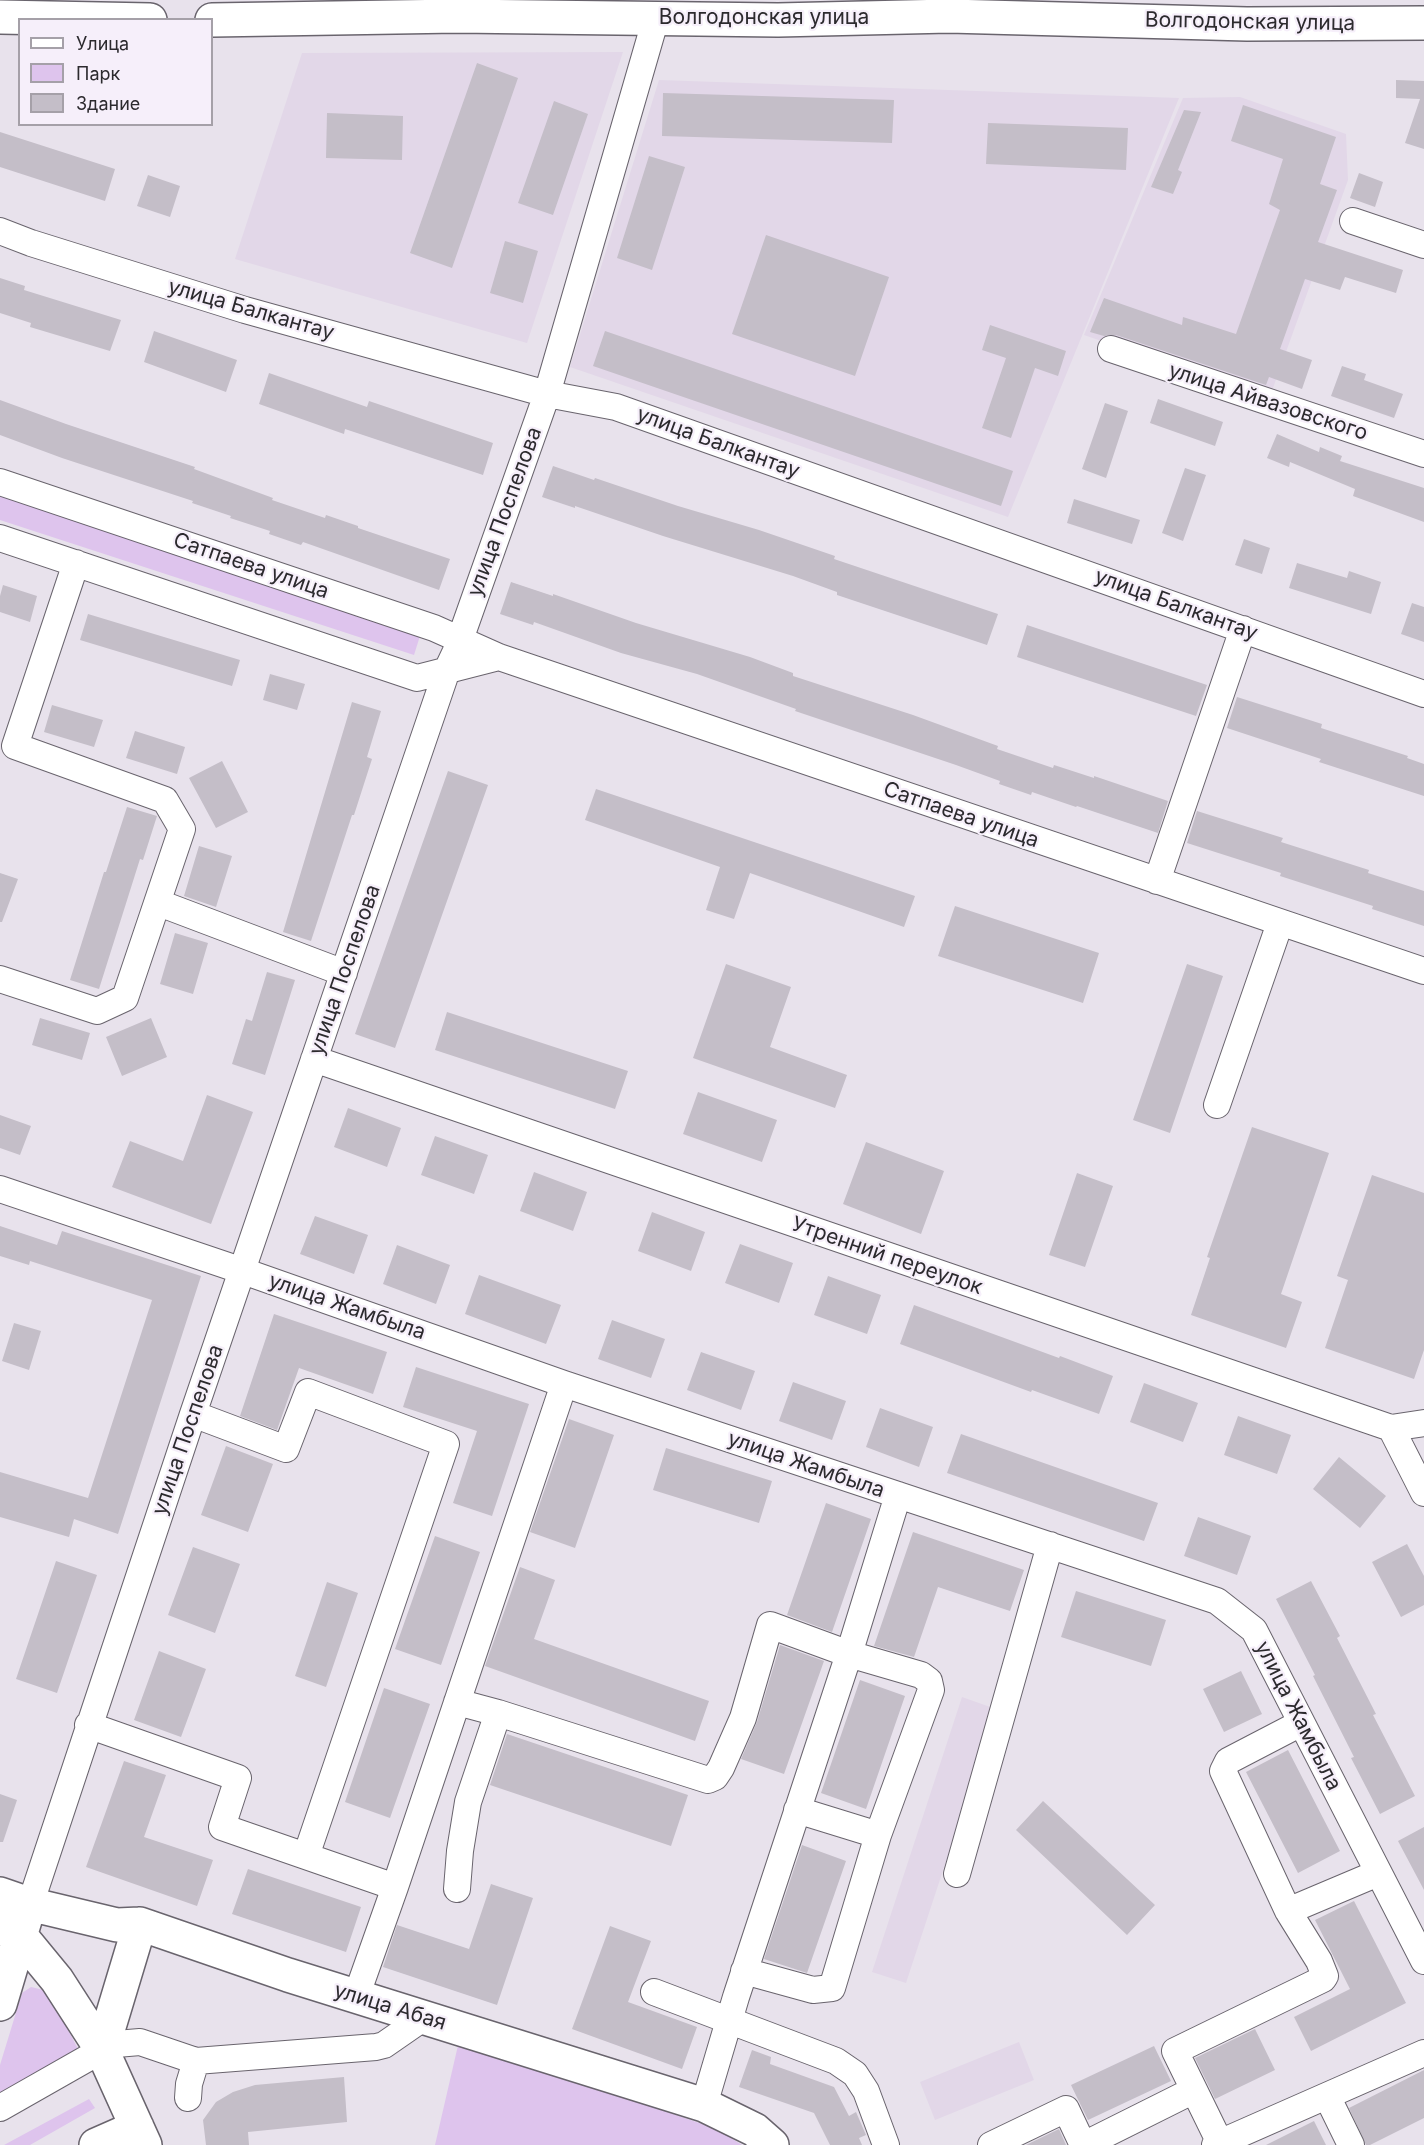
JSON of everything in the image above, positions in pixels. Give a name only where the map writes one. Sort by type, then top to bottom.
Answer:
[{"type":"main road","name":"Волгодонская улица","points":[[213,20],[457,8],[609,9],[656,18],[778,10],[949,8],[1247,24],[1424,23]]},
{"type":"main road","points":[[0,17],[50,18]]},
{"type":"main road","points":[[0,2004],[15,1916]]},
{"type":"main road","points":[[15,1916],[102,2050],[141,2136],[96,2145]]},
{"type":"main road","name":"улица Абая","points":[[15,1916],[117,1925],[140,1924],[356,1997],[704,2105],[755,2130],[772,2145]]},
{"type":"main road","points":[[102,2050],[140,1924]]},
{"type":"street","name":"улица Поспелова","points":[[15,1916],[88,1725],[447,670],[547,394],[656,18]]},
{"type":"street","points":[[1353,221],[1424,245]]},
{"type":"street","name":"улица Балкантау","points":[[0,231],[31,243],[245,310],[547,394],[616,407],[1424,694]]},
{"type":"street","name":"улица Айвазовского","points":[[1111,350],[1424,454]]},
{"type":"street","name":"Сатпаева улица","points":[[0,482],[434,628],[499,657],[1424,971]]},
{"type":"street","points":[[0,538],[417,678],[499,657]]},
{"type":"street","points":[[0,979],[97,1011],[125,998],[159,903],[182,829],[165,800],[8,743],[76,563]]},
{"type":"street","points":[[1157,881],[1244,629]]},
{"type":"street","points":[[159,903],[344,973]]},
{"type":"street","points":[[1218,1105],[1280,922]]},
{"type":"street","name":"Утренний переулок","points":[[314,1059],[1391,1428]]},
{"type":"street","name":"улица Жамбыла","points":[[0,1189],[243,1271],[564,1384],[1217,1600],[1254,1630],[1424,1961]]},
{"type":"street","points":[[356,1997],[564,1384]]},
{"type":"street","points":[[194,1414],[286,1449],[308,1392],[446,1444],[306,1856]]},
{"type":"street","points":[[1424,1423],[1391,1428],[1424,1493]]},
{"type":"street","points":[[704,2105],[744,1971],[849,1654],[898,1496]]},
{"type":"street","points":[[957,1874],[1050,1545]]},
{"type":"street","points":[[457,1702],[708,1780],[715,1777],[721,1768],[743,1718],[770,1625],[849,1654],[921,1675],[929,1681],[931,1690],[878,1836],[832,1988],[813,1990],[744,1971]]},
{"type":"street","points":[[458,1889],[460,1851],[468,1802],[498,1713]]},
{"type":"street","points":[[1301,1723],[1228,1761],[1223,1770],[1288,1911],[1325,1971],[1323,1979],[1175,2051],[1217,2144],[1424,2053]]},
{"type":"street","points":[[88,1725],[238,1778],[222,1827],[395,1887]]},
{"type":"street","points":[[797,1810],[878,1836]]},
{"type":"street","points":[[1288,1911],[1378,1873]]},
{"type":"street","points":[[654,1992],[836,2061],[855,2074],[866,2091],[886,2145]]},
{"type":"street","points":[[0,2109],[102,2050],[117,2044],[140,2042],[196,2061],[376,2047],[384,2045],[423,2018]]},
{"type":"street","points":[[188,2098],[189,2084],[196,2061]]},
{"type":"street","points":[[991,2145],[1066,2109],[1084,2145],[1194,2090]]},
{"type":"street","points":[[1328,2096],[1351,2145]]},
{"type":"shaded area","points":[[623,52],[527,343],[235,259],[302,53]]},
{"type":"shaded area","points":[[659,80],[1179,98],[1008,517],[570,367]]},
{"type":"shaded area","points":[[1240,97],[1346,134],[1348,180],[1269,399],[1084,335],[1183,98]]},
{"type":"shaded area","points":[[962,1697],[996,1709],[906,1983],[872,1972]]},
{"type":"shaded area","points":[[1019,2042],[1034,2080],[935,2120],[920,2082]]},
{"type":"green space","points":[[0,481],[425,620],[414,655],[0,520]]},
{"type":"green space","points":[[31,1987],[48,1991],[78,2049],[0,2095],[0,2065],[22,1993]]},
{"type":"green space","points":[[459,2041],[717,2129],[742,2145],[435,2145]]},
{"type":"green space","points":[[89,2099],[95,2108],[30,2145],[4,2145]]},
{"type":"building","points":[[477,63],[518,78],[452,268],[410,253]]},
{"type":"building","points":[[1396,80],[1424,81],[1424,149],[1405,143],[1420,99],[1396,98]]},
{"type":"building","points":[[663,93],[894,100],[892,143],[662,136]]},
{"type":"building","points":[[554,101],[588,114],[553,215],[518,203]]},
{"type":"building","points":[[1243,105],[1336,137],[1320,184],[1337,190],[1318,242],[1403,270],[1396,293],[1345,277],[1340,290],[1305,279],[1280,349],[1312,360],[1302,389],[1269,377],[1266,385],[1116,335],[1104,336],[1090,332],[1104,298],[1182,325],[1183,317],[1236,334],[1280,210],[1269,204],[1283,159],[1231,141]]},
{"type":"building","points":[[1184,110],[1201,112],[1178,170],[1182,172],[1173,194],[1151,187]]},
{"type":"building","points":[[327,113],[403,116],[402,160],[326,158]]},
{"type":"building","points":[[988,123],[1128,128],[1126,170],[986,164]]},
{"type":"building","points":[[0,132],[115,169],[105,201],[0,167]]},
{"type":"building","points":[[649,156],[685,167],[652,270],[617,258]]},
{"type":"building","points":[[1359,173],[1383,182],[1375,207],[1350,198]]},
{"type":"building","points":[[148,175],[180,186],[170,217],[137,206]]},
{"type":"building","points":[[766,235],[889,277],[855,376],[732,334]]},
{"type":"building","points":[[505,241],[538,251],[523,303],[490,293]]},
{"type":"building","points":[[0,278],[25,286],[24,290],[121,320],[110,351],[30,327],[31,323],[0,313]]},
{"type":"building","points":[[990,325],[1066,351],[1058,376],[1035,368],[1011,438],[982,428],[1006,358],[982,350]]},
{"type":"building","points":[[154,331],[237,360],[226,392],[144,362]]},
{"type":"building","points":[[605,331],[1013,471],[1001,506],[593,366]]},
{"type":"building","points":[[1342,366],[1366,374],[1364,380],[1403,394],[1394,418],[1331,396]]},
{"type":"building","points":[[269,373],[367,407],[369,401],[493,443],[483,475],[345,429],[344,434],[259,404]]},
{"type":"building","points":[[1158,399],[1223,422],[1215,446],[1150,423]]},
{"type":"building","points":[[0,400],[195,467],[194,469],[273,498],[272,500],[325,518],[326,515],[450,559],[439,590],[303,542],[301,545],[269,534],[270,531],[230,518],[231,516],[192,503],[193,501],[0,435]]},
{"type":"building","points":[[1105,403],[1128,411],[1106,478],[1082,469]]},
{"type":"building","points":[[1277,434],[1319,452],[1320,447],[1342,456],[1340,461],[1424,488],[1424,522],[1353,496],[1355,489],[1290,462],[1289,467],[1267,458]]},
{"type":"building","points":[[553,466],[759,530],[835,556],[834,559],[998,614],[987,645],[837,595],[837,592],[793,576],[542,497]]},
{"type":"building","points":[[1185,468],[1206,475],[1183,541],[1162,533]]},
{"type":"building","points":[[1074,499],[1140,520],[1132,544],[1067,523]]},
{"type":"building","points":[[1244,539],[1270,548],[1262,574],[1235,565]]},
{"type":"building","points":[[1297,563],[1347,578],[1349,571],[1381,582],[1371,614],[1289,588]]},
{"type":"building","points":[[511,582],[750,657],[793,673],[793,676],[913,715],[998,746],[997,749],[1053,768],[1054,765],[1094,778],[1094,776],[1168,801],[1158,833],[1032,792],[1031,795],[999,784],[1000,781],[795,711],[796,709],[697,674],[621,653],[534,622],[533,625],[500,614]]},
{"type":"building","points":[[3,585],[37,596],[30,622],[0,612]]},
{"type":"building","points":[[1412,603],[1424,607],[1424,642],[1401,634]]},
{"type":"building","points":[[88,614],[240,660],[232,686],[80,640]]},
{"type":"building","points":[[1027,625],[1207,685],[1196,716],[1017,657]]},
{"type":"building","points":[[270,674],[305,684],[297,710],[263,700]]},
{"type":"building","points":[[1237,697],[1322,724],[1321,728],[1408,756],[1407,758],[1424,764],[1424,796],[1319,762],[1321,759],[1227,728]]},
{"type":"building","points":[[352,702],[381,711],[367,757],[372,759],[311,941],[283,932]]},
{"type":"building","points":[[52,705],[103,720],[94,747],[44,732]]},
{"type":"building","points":[[135,731],[185,747],[177,774],[126,758]]},
{"type":"building","points":[[222,761],[248,812],[216,828],[189,778]]},
{"type":"building","points":[[448,771],[488,785],[395,1048],[355,1034]]},
{"type":"building","points":[[596,789],[915,896],[904,927],[750,873],[734,919],[706,910],[720,867],[585,820]]},
{"type":"building","points":[[127,807],[157,816],[143,860],[140,859],[99,989],[70,980]]},
{"type":"building","points":[[1197,811],[1283,838],[1281,842],[1369,870],[1368,873],[1424,891],[1424,926],[1372,909],[1373,906],[1280,876],[1281,873],[1187,843]]},
{"type":"building","points":[[199,846],[232,856],[216,907],[184,896]]},
{"type":"building","points":[[0,873],[18,879],[2,922],[0,922]]},
{"type":"building","points":[[955,906],[1099,953],[1083,1003],[938,956]]},
{"type":"building","points":[[175,933],[208,943],[193,994],[160,984]]},
{"type":"building","points":[[726,964],[791,987],[770,1047],[847,1075],[835,1108],[693,1058]]},
{"type":"building","points":[[1187,964],[1223,976],[1170,1133],[1133,1120]]},
{"type":"building","points":[[267,972],[295,980],[265,1075],[232,1064],[246,1019],[252,1021]]},
{"type":"building","points":[[447,1012],[628,1071],[615,1109],[435,1050]]},
{"type":"building","points":[[40,1018],[90,1033],[82,1060],[32,1045]]},
{"type":"building","points":[[151,1018],[167,1057],[122,1076],[106,1037]]},
{"type":"building","points":[[698,1092],[777,1120],[762,1162],[683,1134]]},
{"type":"building","points":[[207,1095],[253,1112],[211,1224],[112,1187],[130,1141],[183,1161]]},
{"type":"building","points":[[348,1108],[401,1128],[387,1167],[334,1147]]},
{"type":"building","points":[[0,1115],[31,1126],[20,1155],[0,1148]]},
{"type":"building","points":[[1252,1127],[1329,1153],[1281,1294],[1302,1302],[1286,1348],[1191,1315],[1210,1258],[1207,1257]]},
{"type":"building","points":[[435,1136],[488,1155],[474,1194],[421,1175]]},
{"type":"building","points":[[866,1142],[944,1171],[921,1234],[843,1204]]},
{"type":"building","points":[[534,1172],[587,1192],[573,1231],[520,1211]]},
{"type":"building","points":[[1077,1173],[1113,1186],[1085,1267],[1049,1255]]},
{"type":"building","points":[[1372,1175],[1424,1193],[1424,1350],[1414,1379],[1325,1348],[1348,1280],[1337,1276]]},
{"type":"building","points":[[652,1212],[705,1232],[691,1271],[638,1251]]},
{"type":"building","points":[[315,1216],[368,1235],[354,1274],[300,1254]]},
{"type":"building","points":[[0,1226],[57,1245],[62,1231],[201,1276],[118,1534],[74,1519],[69,1537],[0,1517],[0,1472],[88,1498],[152,1300],[30,1261],[29,1265],[0,1256]]},
{"type":"building","points":[[740,1244],[793,1263],[779,1303],[725,1283]]},
{"type":"building","points":[[397,1245],[450,1265],[436,1304],[383,1284]]},
{"type":"building","points":[[479,1275],[561,1305],[546,1344],[465,1314]]},
{"type":"building","points":[[828,1276],[881,1295],[867,1334],[814,1315]]},
{"type":"building","points":[[914,1305],[1113,1376],[1099,1414],[1032,1390],[1031,1392],[900,1344]]},
{"type":"building","points":[[274,1314],[387,1352],[373,1394],[299,1368],[277,1430],[240,1416]]},
{"type":"building","points":[[612,1320],[665,1339],[651,1378],[598,1359]]},
{"type":"building","points":[[14,1323],[41,1331],[29,1370],[2,1361]]},
{"type":"building","points":[[701,1352],[755,1371],[741,1410],[687,1390]]},
{"type":"building","points":[[416,1367],[529,1404],[492,1516],[453,1503],[477,1431],[403,1407]]},
{"type":"building","points":[[793,1382],[846,1401],[832,1440],[779,1421]]},
{"type":"building","points":[[1144,1383],[1198,1403],[1183,1442],[1130,1422]]},
{"type":"building","points":[[880,1408],[933,1427],[919,1467],[866,1447]]},
{"type":"building","points":[[1238,1416],[1291,1435],[1277,1474],[1224,1455]]},
{"type":"building","points":[[569,1419],[614,1435],[575,1548],[530,1532]]},
{"type":"building","points":[[961,1434],[1158,1503],[1144,1541],[947,1473]]},
{"type":"building","points":[[226,1446],[273,1464],[248,1532],[201,1515]]},
{"type":"building","points":[[666,1448],[772,1481],[759,1523],[653,1490]]},
{"type":"building","points":[[1339,1457],[1386,1496],[1360,1528],[1313,1489]]},
{"type":"building","points":[[826,1503],[871,1519],[832,1632],[787,1615]]},
{"type":"building","points":[[1198,1517],[1251,1536],[1237,1575],[1184,1556]]},
{"type":"building","points":[[913,1532],[1024,1570],[1010,1611],[938,1587],[914,1657],[874,1646]]},
{"type":"building","points":[[435,1536],[480,1552],[441,1665],[395,1649]]},
{"type":"building","points":[[1407,1544],[1424,1576],[1424,1605],[1401,1617],[1372,1562]]},
{"type":"building","points":[[193,1547],[240,1564],[215,1633],[168,1615]]},
{"type":"building","points":[[56,1561],[97,1575],[57,1693],[16,1679]]},
{"type":"building","points":[[520,1567],[555,1580],[534,1639],[709,1701],[695,1741],[485,1666]]},
{"type":"building","points":[[1311,1581],[1340,1636],[1337,1638],[1376,1714],[1373,1715],[1415,1796],[1380,1814],[1351,1758],[1354,1757],[1313,1676],[1315,1675],[1276,1599]]},
{"type":"building","points":[[327,1582],[358,1593],[326,1687],[295,1676]]},
{"type":"building","points":[[1076,1591],[1166,1620],[1151,1666],[1061,1637]]},
{"type":"building","points":[[780,1645],[824,1661],[784,1774],[741,1759],[757,1722]]},
{"type":"building","points":[[159,1651],[206,1669],[181,1737],[134,1720]]},
{"type":"building","points":[[1241,1671],[1262,1714],[1224,1732],[1203,1689]]},
{"type":"building","points":[[860,1680],[905,1696],[866,1809],[821,1793]]},
{"type":"building","points":[[384,1688],[430,1704],[390,1818],[345,1802]]},
{"type":"building","points":[[507,1734],[688,1795],[671,1846],[490,1785]]},
{"type":"building","points":[[1288,1750],[1340,1851],[1298,1873],[1246,1772]]},
{"type":"building","points":[[124,1761],[166,1775],[144,1837],[213,1860],[197,1906],[86,1867]]},
{"type":"building","points":[[0,1794],[17,1800],[3,1842],[0,1842]]},
{"type":"building","points":[[1043,1801],[1155,1905],[1127,1935],[1016,1830]]},
{"type":"building","points":[[1424,1827],[1424,1890],[1398,1841]]},
{"type":"building","points":[[802,1845],[846,1861],[807,1973],[764,1959]]},
{"type":"building","points":[[248,1869],[361,1907],[346,1952],[232,1914]]},
{"type":"building","points":[[491,1884],[533,1898],[497,2005],[383,1967],[397,1925],[469,1949]]},
{"type":"building","points":[[1354,1901],[1406,2003],[1311,2051],[1294,2017],[1350,1989],[1315,1920]]},
{"type":"building","points":[[610,1926],[651,1941],[628,2002],[697,2027],[682,2069],[572,2029]]},
{"type":"building","points":[[1255,2029],[1275,2070],[1215,2099],[1195,2058]]},
{"type":"building","points":[[1154,2046],[1171,2081],[1088,2120],[1071,2085]]},
{"type":"building","points":[[752,2050],[771,2057],[770,2064],[834,2087],[849,2116],[856,2112],[866,2135],[859,2138],[862,2145],[830,2145],[814,2113],[739,2087]]},
{"type":"building","points":[[1424,2070],[1424,2118],[1366,2145],[1349,2108]]},
{"type":"building","points":[[344,2077],[347,2122],[248,2132],[249,2145],[206,2145],[203,2120],[216,2102],[233,2092],[255,2085]]},
{"type":"building","points":[[1314,2121],[1326,2145],[1266,2145]]},
{"type":"building","points":[[1059,2129],[1066,2145],[1026,2145]]}]
